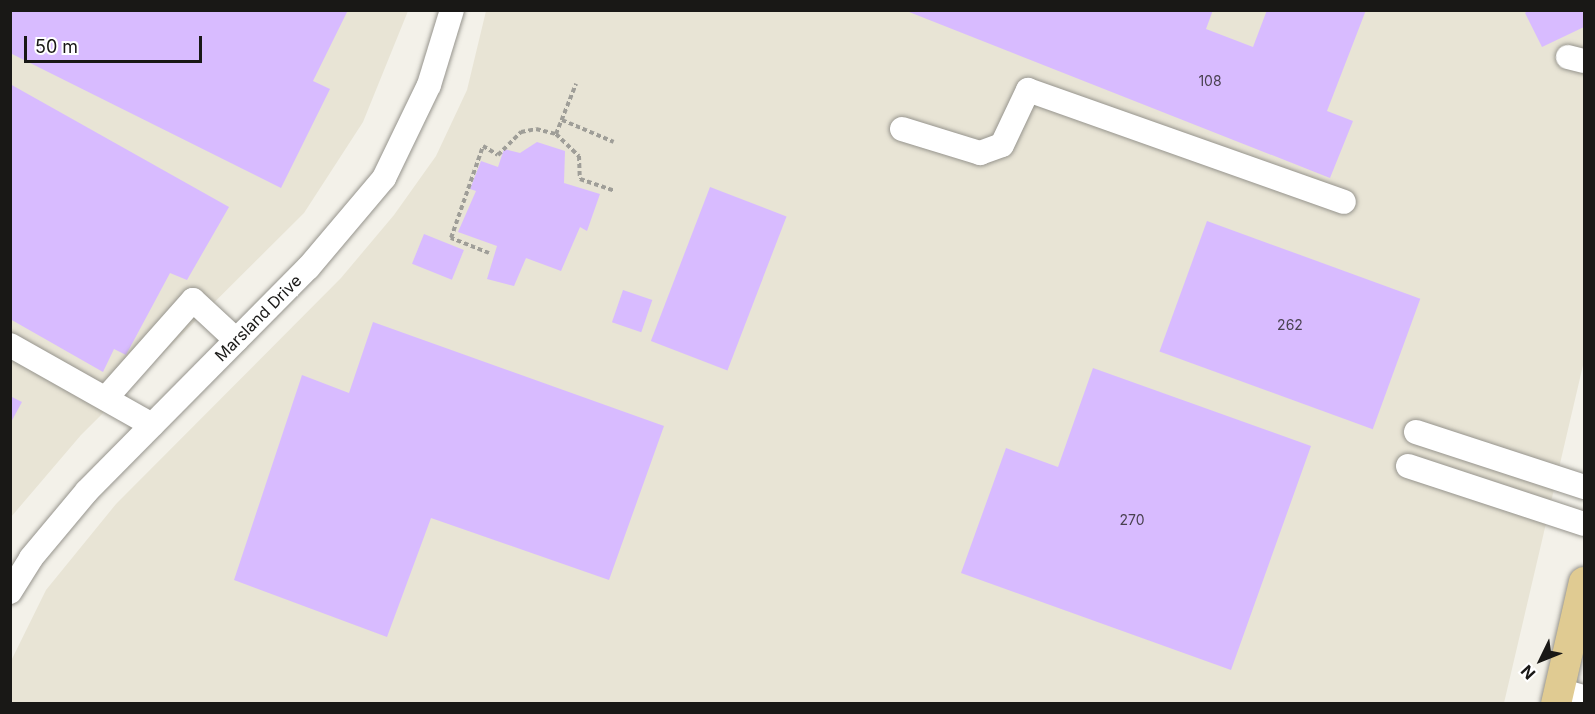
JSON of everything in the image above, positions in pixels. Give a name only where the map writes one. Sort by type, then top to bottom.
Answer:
[{"type":"main road","points":[[1566,697],[1584,582]]},
{"type":"street","name":"Marsland Drive","points":[[10,592],[31,558],[87,491],[334,240],[384,178],[429,85],[452,10]]},
{"type":"street","points":[[902,129],[980,153],[1002,145],[1028,90],[1344,202]]},
{"type":"street","points":[[106,398],[193,300],[236,340]]},
{"type":"street","points":[[10,345],[152,425]]},
{"type":"street","points":[[1416,432],[1584,486]]},
{"type":"street","points":[[1408,466],[1584,524]]},
{"type":"path","points":[[556,134],[576,84]]},
{"type":"path","points":[[562,120],[614,142]]},
{"type":"path","points":[[489,253],[452,238],[483,146],[498,155],[520,132],[536,129],[556,134],[579,156],[580,179],[614,191]]},
{"type":"shaded area","points":[[11,11],[408,11],[363,122],[304,213],[81,435],[11,517]]},
{"type":"shaded area","points":[[486,11],[1584,11],[1584,361],[1504,703],[11,704],[10,663],[46,590],[116,504],[341,278],[394,215],[436,156],[467,90]]},
{"type":"building","points":[[10,10],[348,10],[313,81],[330,89],[281,188],[10,53]]},
{"type":"building","points":[[904,10],[1213,10],[1206,29],[1253,47],[1267,10],[1366,10],[1327,111],[1353,121],[1330,178]]},
{"type":"building","points":[[1529,10],[1584,10],[1584,27],[1542,47],[1525,13]]},
{"type":"building","points":[[10,84],[229,207],[187,280],[170,273],[126,355],[114,349],[103,372],[10,319]]},
{"type":"building","points":[[537,142],[565,151],[564,183],[600,194],[587,231],[580,227],[561,271],[526,258],[514,286],[487,279],[497,246],[458,232],[476,191],[470,189],[481,161],[498,167],[504,149],[520,153]]},
{"type":"building","points":[[710,187],[787,216],[727,370],[651,341]]},
{"type":"building","points":[[1207,221],[1420,299],[1373,429],[1159,352]]},
{"type":"building","points":[[424,234],[464,250],[452,280],[412,264]]},
{"type":"building","points":[[623,290],[652,300],[641,332],[612,322]]},
{"type":"building","points":[[373,322],[664,426],[609,580],[431,518],[387,637],[234,580],[302,375],[349,393]]},
{"type":"building","points":[[1093,368],[1311,446],[1231,670],[961,573],[1006,448],[1058,467]]},
{"type":"building","points":[[10,396],[22,402],[10,424]]}]
